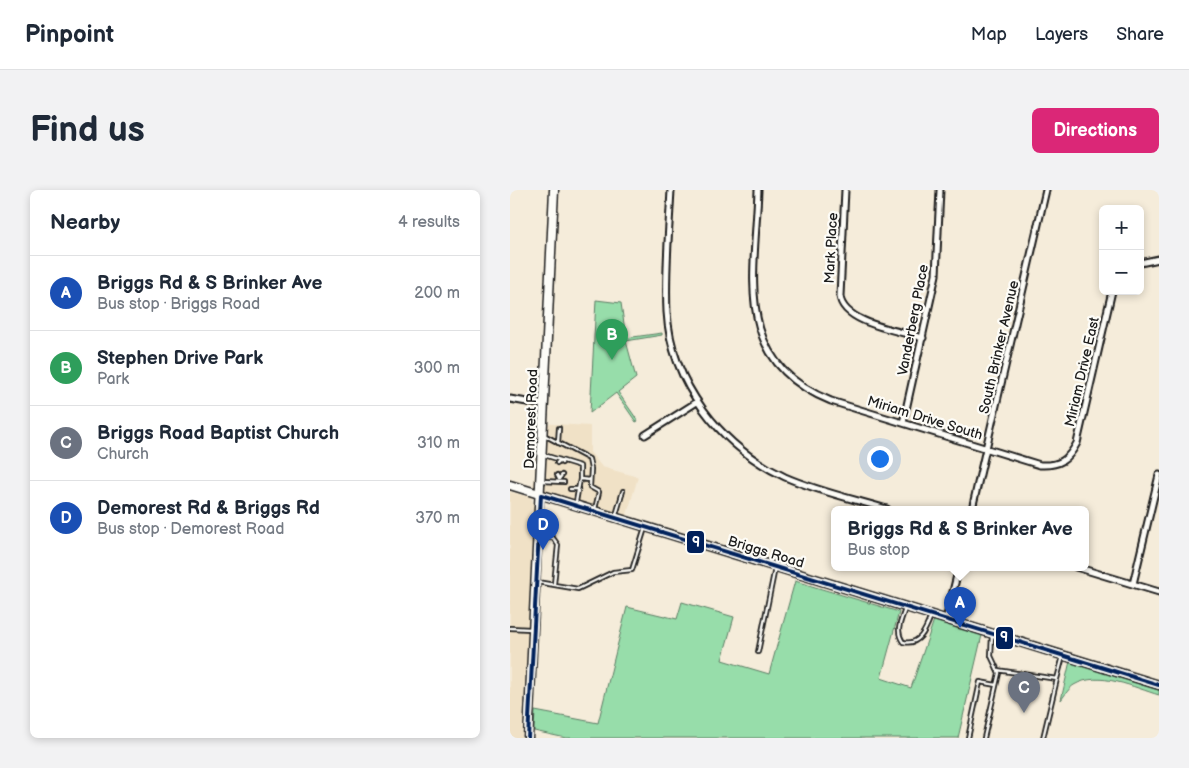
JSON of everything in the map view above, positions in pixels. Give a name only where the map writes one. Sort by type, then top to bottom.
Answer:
[{"type":"street","name":"Demorest Road","points":[[528,738],[542,481],[554,190]]},
{"type":"street","points":[[671,190],[667,313],[672,345],[697,402],[718,429],[752,458],[786,477],[877,506]]},
{"type":"street","name":"Miriam Drive South","points":[[758,190],[755,307],[761,336],[768,351],[780,368],[810,393],[987,449],[1050,466],[1061,464],[1070,456]]},
{"type":"street","name":"Mark Place","points":[[845,190],[840,296],[843,308],[859,319],[923,338]]},
{"type":"street","name":"Vanderberg Place","points":[[903,423],[936,275],[940,190]]},
{"type":"street","name":"South Brinker Avenue","points":[[973,506],[1046,190]]},
{"type":"street","points":[[1144,262],[1159,259]]},
{"type":"street","name":"Miriam Drive East","points":[[1070,456],[1077,443],[1111,295]]},
{"type":"street","points":[[510,399],[544,405]]},
{"type":"street","points":[[645,435],[697,402]]},
{"type":"street","points":[[1133,584],[1159,475]]},
{"type":"street","name":"Briggs Road","points":[[510,485],[615,519],[1159,685]]},
{"type":"street","points":[[946,620],[958,571]]},
{"type":"street","points":[[1089,571],[1159,592]]},
{"type":"lane","points":[[558,443],[559,428]]},
{"type":"lane","points":[[543,435],[589,459],[590,487],[599,492],[594,512]]},
{"type":"lane","points":[[542,454],[581,467],[580,479],[576,489],[575,506]]},
{"type":"lane","points":[[557,475],[562,487]]},
{"type":"lane","points":[[559,479],[562,475]]},
{"type":"lane","points":[[580,479],[590,480]]},
{"type":"lane","points":[[542,481],[564,482]]},
{"type":"lane","points":[[572,484],[576,489]]},
{"type":"lane","points":[[570,489],[576,489]]},
{"type":"lane","points":[[615,519],[623,491]]},
{"type":"lane","points":[[536,582],[578,589],[613,572],[632,570],[645,528]]},
{"type":"lane","points":[[538,537],[553,538],[557,542],[554,584]]},
{"type":"lane","points":[[758,652],[775,568]]},
{"type":"lane","points":[[906,608],[899,627],[899,636],[903,642],[910,644],[917,641],[926,628],[931,615]]},
{"type":"lane","points":[[510,628],[533,629]]},
{"type":"lane","points":[[984,738],[999,673],[991,656],[992,634]]},
{"type":"lane","points":[[1043,738],[1063,656]]},
{"type":"lane","points":[[997,670],[1057,679]]},
{"type":"lane","points":[[968,738],[980,682],[996,685]]},
{"type":"shaded area","points":[[538,423],[590,426],[590,452],[602,467],[638,477],[624,525],[531,497],[536,471]]},
{"type":"shaded area","points":[[510,492],[531,497],[534,507],[522,738],[510,738]]},
{"type":"green space","points":[[596,300],[621,303],[626,338],[662,333],[662,335],[626,341],[636,378],[618,392],[638,421],[636,422],[616,393],[590,413]]},
{"type":"green space","points":[[795,581],[899,612],[881,678],[911,688],[934,620],[982,635],[958,738],[566,738],[534,731],[535,711],[598,723],[627,607],[677,619],[682,602],[734,617],[722,660],[769,674]]},
{"type":"green space","points":[[1070,661],[1159,688],[1159,695],[1117,682],[1094,679],[1074,685],[1061,700]]},
{"type":"transit line","name":"9","points":[[541,495],[1159,685]]},
{"type":"transit line","name":"9","points":[[528,738],[541,495]]},
{"type":"place","name":"Stephen Drive Park","points":[[612,360]]},
{"type":"place","name":"Demorest Rd & Briggs Rd","points":[[543,550]]},
{"type":"place","name":"Briggs Rd & S Brinker Ave","points":[[960,628]]},
{"type":"place","name":"Briggs Road Baptist Church","points":[[1024,713]]}]
